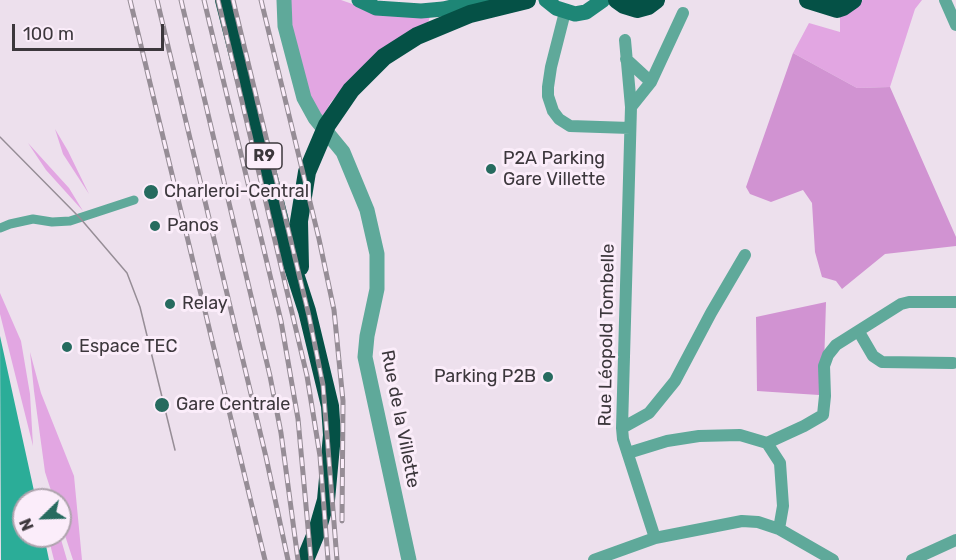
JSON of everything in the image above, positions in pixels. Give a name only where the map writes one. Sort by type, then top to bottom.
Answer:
[{"type":"highway","name":"R9","points":[[224,0],[287,249],[307,311],[330,406],[332,435],[326,500],[305,560]]},
{"type":"highway","points":[[307,311],[300,264],[299,221],[307,172],[327,125],[351,90],[384,57],[465,7],[527,0]]},
{"type":"highway","points":[[617,0],[637,9],[648,6],[656,0]]},
{"type":"highway","points":[[808,0],[837,9],[853,0]]},
{"type":"main road","points":[[360,0],[376,8],[421,11],[443,9],[484,0]]},
{"type":"main road","points":[[360,0],[465,7]]},
{"type":"main road","points":[[546,0],[556,8],[575,14],[586,12],[603,0]]},
{"type":"street","name":"Rue de la Villette","points":[[284,0],[284,19],[308,109],[343,152],[367,210],[376,254],[377,289],[365,357],[409,560]]},
{"type":"street","points":[[284,19],[296,0]]},
{"type":"street","points":[[945,0],[956,25]]},
{"type":"street","points":[[565,12],[548,87],[548,96],[553,111],[559,119],[570,126],[630,128]]},
{"type":"street","points":[[632,107],[651,82],[683,13]]},
{"type":"street","name":"Rue Léopold Tombelle","points":[[625,40],[632,107],[622,428],[623,439],[655,538]]},
{"type":"street","points":[[627,59],[651,82]]},
{"type":"street","points":[[0,228],[33,219],[52,222],[70,221],[134,200]]},
{"type":"street","points":[[622,428],[648,413],[675,381],[745,255]]},
{"type":"street","points":[[767,443],[823,415],[824,366],[828,355],[836,345],[901,304],[956,302]]},
{"type":"street","points":[[859,332],[873,356],[882,362],[953,363]]},
{"type":"street","points":[[628,453],[667,441],[699,436],[740,435],[767,443],[780,463],[783,506],[779,529]]},
{"type":"street","points":[[594,560],[655,538],[742,521],[758,522],[779,529],[833,560]]},
{"type":"street","points":[[912,560],[956,540]]},
{"type":"shaded area","points":[[291,0],[341,0],[381,14],[430,16],[428,23],[354,76],[331,102],[322,118],[308,98],[290,25]]},
{"type":"shaded area","points":[[863,0],[922,0],[915,9],[890,87],[857,88],[793,53],[809,23],[840,32],[840,14]]},
{"type":"shaded area","points":[[793,53],[857,88],[890,87],[956,237],[956,246],[885,254],[842,289],[836,281],[822,277],[815,252],[812,203],[803,190],[771,202],[750,194],[746,187]]},
{"type":"shaded area","points":[[55,129],[68,151],[89,194],[63,154]]},
{"type":"shaded area","points":[[28,143],[69,188],[83,211],[46,170]]},
{"type":"shaded area","points":[[0,293],[21,341],[30,394],[33,446],[0,314]]},
{"type":"shaded area","points":[[826,302],[824,366],[819,395],[757,391],[756,317]]},
{"type":"shaded area","points":[[0,336],[33,488],[12,488],[12,548],[46,548],[49,560],[1,560]]},
{"type":"shaded area","points":[[30,352],[41,393],[74,476],[82,560],[73,560],[69,548],[72,548],[72,488],[50,488],[45,472]]},
{"type":"shaded area","points":[[51,548],[64,548],[67,560],[54,560]]},
{"type":"tram line","points":[[0,137],[80,218],[127,273],[140,307],[175,450]]},
{"type":"railway","points":[[130,0],[265,560]]},
{"type":"railway","points":[[157,0],[266,457],[288,560]]},
{"type":"railway","points":[[181,0],[270,376],[281,433],[298,560]]},
{"type":"railway","points":[[204,0],[281,321],[298,419],[311,560]]},
{"type":"railway","points":[[218,0],[307,376],[320,456],[328,560]]},
{"type":"railway","points":[[233,0],[309,316],[323,385],[337,560]]},
{"type":"railway","points":[[261,0],[334,310],[343,401],[342,521]]},
{"type":"place","name":"P2A Parking Gare Villette","points":[[491,169]]},
{"type":"place","name":"Charleroi-Central","points":[[151,192]]},
{"type":"place","name":"Panos","points":[[155,226]]},
{"type":"place","name":"Relay","points":[[170,304]]},
{"type":"place","name":"Espace TEC","points":[[67,347]]},
{"type":"place","name":"Parking P2B","points":[[548,377]]},
{"type":"place","name":"Gare Centrale","points":[[162,405]]}]
